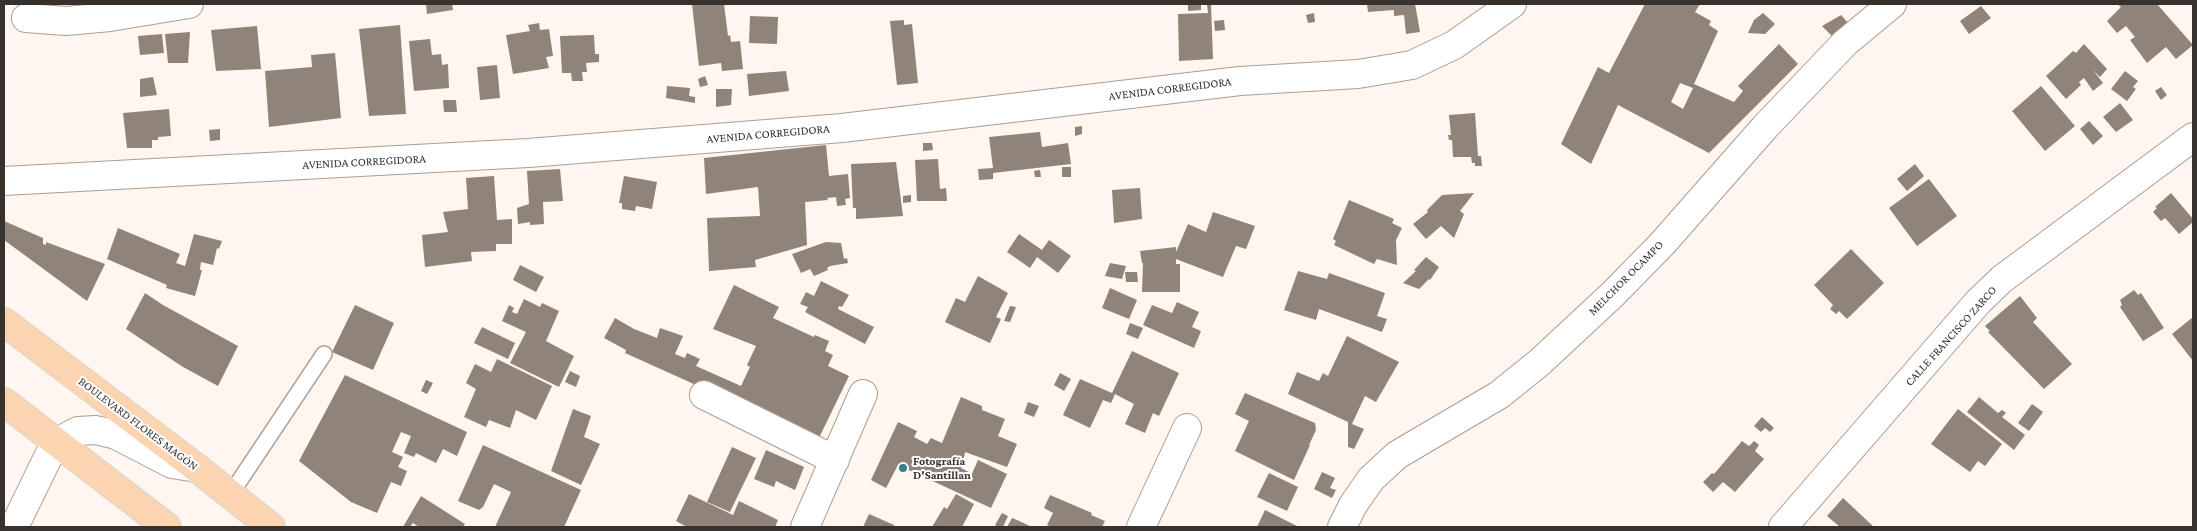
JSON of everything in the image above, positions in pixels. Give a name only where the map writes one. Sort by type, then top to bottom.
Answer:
[{"type":"main road","name":"BOULEVARD FLORES MAGÓN","points":[[4,322],[197,468],[271,527]]},
{"type":"main road","points":[[4,402],[167,527]]},
{"type":"street","points":[[26,18],[66,21],[189,4]]},
{"type":"street","name":"AVENIDA CORREGIDORA","points":[[4,182],[538,152],[842,128],[1240,81],[1358,74],[1412,65],[1454,45],[1512,4]]},
{"type":"street","name":"MELCHOR OCAMPO","points":[[1342,527],[1353,505],[1371,479],[1398,455],[1499,395],[1540,362],[1613,294],[1662,244],[1764,127],[1831,57],[1892,4]]},
{"type":"street","name":"CALLE FRANCISCO ZARCO","points":[[1783,527],[1978,302],[2002,279],[2193,137]]},
{"type":"street","points":[[805,527],[863,394]]},
{"type":"street","points":[[704,395],[835,460]]},
{"type":"street","points":[[1141,527],[1187,428]]},
{"type":"street","points":[[14,527],[55,443],[78,431],[96,430],[116,435],[172,464],[197,468]]},
{"type":"lane","points":[[230,495],[324,354]]},
{"type":"building","points":[[426,4],[452,4],[453,10],[427,14]]},
{"type":"building","points":[[692,4],[724,4],[728,36],[730,35],[731,42],[740,41],[743,69],[722,71],[721,63],[699,66]]},
{"type":"building","points":[[1188,4],[1201,4],[1201,10],[1188,11]]},
{"type":"building","points":[[1207,4],[1211,4],[1213,59],[1179,61],[1178,14],[1208,13]]},
{"type":"building","points":[[1367,4],[1415,4],[1420,32],[1406,34],[1404,15],[1394,16],[1394,10],[1368,12]]},
{"type":"building","points":[[1645,4],[1700,4],[1695,12],[1711,21],[1709,25],[1718,31],[1694,84],[1734,102],[1743,91],[1738,86],[1779,44],[1798,64],[1709,153],[1618,105],[1591,164],[1561,144],[1598,67],[1609,73]],"holes":[[[1680,83],[1693,88],[1683,109],[1671,102]]]},
{"type":"building","points":[[2117,4],[2157,4],[2193,45],[2176,59],[2166,47],[2147,63],[2130,40],[2135,37],[2126,26],[2117,33],[2107,21],[2121,7]]},
{"type":"building","points":[[1981,6],[1991,18],[1969,34],[1960,21]]},
{"type":"building","points":[[1314,13],[1315,22],[1308,23],[1306,15]]},
{"type":"building","points":[[1763,13],[1775,24],[1765,34],[1748,33],[1754,20]]},
{"type":"building","points":[[1841,15],[1849,24],[1834,38],[1822,26]]},
{"type":"building","points":[[750,16],[778,17],[777,44],[749,43]]},
{"type":"building","points":[[904,20],[904,25],[912,24],[918,83],[897,85],[890,21]]},
{"type":"building","points":[[1224,20],[1225,30],[1215,31],[1214,21]]},
{"type":"building","points":[[539,23],[540,30],[549,29],[553,56],[546,57],[549,68],[513,74],[506,35],[530,31],[528,25]]},
{"type":"building","points":[[400,25],[406,114],[369,116],[359,29]]},
{"type":"building","points":[[257,26],[261,69],[216,71],[211,30]]},
{"type":"building","points":[[190,32],[188,63],[168,63],[165,34]]},
{"type":"building","points":[[162,34],[164,53],[140,55],[138,36]]},
{"type":"building","points":[[594,35],[595,54],[599,54],[599,62],[586,63],[587,72],[582,72],[583,81],[572,81],[571,73],[562,73],[560,36]]},
{"type":"building","points":[[430,39],[432,55],[441,54],[442,65],[448,64],[449,88],[414,91],[409,41]]},
{"type":"building","points":[[2084,44],[2107,69],[2100,77],[2093,70],[2103,83],[2093,91],[2084,78],[2079,82],[2081,85],[2066,99],[2046,76],[2073,51],[2076,53]]},
{"type":"building","points":[[335,53],[341,118],[269,127],[265,71],[312,67],[311,55]]},
{"type":"building","points":[[497,65],[500,98],[480,100],[477,67]]},
{"type":"building","points":[[786,71],[789,91],[749,96],[747,74]]},
{"type":"building","points":[[2125,71],[2138,81],[2133,87],[2136,89],[2127,101],[2111,89]]},
{"type":"building","points":[[705,76],[708,85],[700,87],[698,79]]},
{"type":"building","points":[[153,77],[157,95],[140,97],[140,79]]},
{"type":"building","points":[[667,86],[690,88],[689,96],[695,97],[695,103],[666,98]]},
{"type":"building","points":[[2041,86],[2075,126],[2045,151],[2012,111]]},
{"type":"building","points":[[2161,87],[2167,95],[2161,100],[2155,91]]},
{"type":"building","points":[[716,89],[732,89],[731,105],[716,107]]},
{"type":"building","points":[[443,100],[456,100],[457,112],[444,112]]},
{"type":"building","points":[[2120,103],[2133,120],[2116,132],[2103,117]]},
{"type":"building","points":[[169,109],[171,136],[158,137],[158,140],[152,140],[152,148],[127,148],[123,113]]},
{"type":"building","points":[[1475,113],[1478,156],[1481,156],[1482,166],[1475,166],[1475,163],[1472,163],[1471,157],[1453,157],[1452,140],[1449,140],[1448,135],[1451,135],[1449,115]]},
{"type":"building","points":[[2089,121],[2103,136],[2093,145],[2080,129]]},
{"type":"building","points":[[1082,126],[1082,134],[1075,136],[1075,127]]},
{"type":"building","points":[[220,129],[220,140],[210,141],[209,130]]},
{"type":"building","points":[[1040,132],[1042,147],[1068,143],[1071,164],[993,173],[993,179],[979,180],[978,169],[993,168],[989,137]]},
{"type":"building","points":[[923,143],[932,143],[933,150],[923,151]]},
{"type":"building","points":[[826,145],[829,176],[848,174],[850,198],[845,199],[846,205],[837,206],[836,197],[827,198],[828,200],[805,202],[807,245],[755,260],[756,267],[709,271],[707,218],[760,216],[758,187],[706,194],[704,158]]},
{"type":"building","points":[[938,159],[940,189],[946,188],[947,201],[917,201],[915,160]]},
{"type":"building","points":[[896,162],[903,216],[856,219],[856,208],[853,208],[851,164]]},
{"type":"building","points":[[1915,164],[1924,176],[1907,191],[1897,179]]},
{"type":"building","points":[[1062,167],[1071,167],[1071,177],[1062,177]]},
{"type":"building","points":[[560,169],[563,201],[543,202],[544,224],[530,225],[530,222],[518,224],[517,208],[529,204],[527,171]]},
{"type":"building","points":[[1040,170],[1041,177],[1035,177],[1034,171]]},
{"type":"building","points":[[494,176],[497,220],[512,219],[512,244],[496,244],[496,251],[471,252],[472,261],[425,267],[422,235],[448,232],[443,212],[468,209],[466,178]]},
{"type":"building","points":[[624,176],[657,182],[652,209],[636,206],[635,211],[622,209],[622,203],[619,203]]},
{"type":"building","points":[[1929,179],[1957,216],[1917,246],[1889,208]]},
{"type":"building","points":[[1140,188],[1142,219],[1114,223],[1112,190]]},
{"type":"building","points":[[1474,193],[1460,211],[1464,214],[1454,238],[1441,226],[1426,239],[1413,224],[1428,212],[1427,210],[1442,195]]},
{"type":"building","points":[[2171,193],[2193,219],[2193,222],[2179,234],[2165,218],[2161,221],[2153,212],[2157,208],[2155,207]]},
{"type":"building","points":[[911,195],[911,202],[903,203],[903,196]]},
{"type":"building","points":[[1349,200],[1394,219],[1392,223],[1402,228],[1396,240],[1397,265],[1377,259],[1374,264],[1334,245],[1336,241],[1333,239]]},
{"type":"building","points":[[1213,212],[1255,226],[1246,249],[1236,246],[1223,277],[1176,259],[1176,264],[1180,264],[1180,292],[1142,292],[1143,263],[1140,251],[1176,247],[1176,252],[1188,224],[1206,232]]},
{"type":"building","points":[[4,221],[43,238],[43,244],[46,245],[46,242],[105,264],[87,301],[4,240]]},
{"type":"building","points":[[118,228],[180,254],[176,263],[185,266],[194,234],[222,241],[219,249],[217,248],[213,265],[201,262],[200,270],[202,270],[195,296],[166,288],[167,285],[107,259]]},
{"type":"building","points":[[1019,234],[1042,250],[1049,240],[1071,256],[1058,273],[1037,257],[1030,268],[1007,252]]},
{"type":"building","points":[[826,242],[841,243],[844,259],[847,258],[848,263],[830,266],[827,268],[828,270],[814,276],[810,269],[801,273],[792,254]]},
{"type":"building","points":[[1851,249],[1884,283],[1847,319],[1839,311],[1836,314],[1830,309],[1833,305],[1814,285]]},
{"type":"building","points":[[1426,257],[1439,267],[1430,280],[1419,289],[1403,283],[1416,271],[1414,270]]},
{"type":"building","points":[[1110,263],[1126,266],[1122,279],[1105,276]]},
{"type":"building","points":[[520,265],[544,277],[536,292],[513,280]]},
{"type":"building","points":[[1298,271],[1327,279],[1329,273],[1385,293],[1377,316],[1387,319],[1382,332],[1319,309],[1316,320],[1284,310]]},
{"type":"building","points":[[1125,272],[1137,272],[1138,282],[1126,282]]},
{"type":"building","points":[[978,276],[1008,293],[996,317],[1001,319],[990,343],[945,322],[956,298],[965,302]]},
{"type":"building","points":[[821,281],[849,295],[842,307],[839,306],[838,309],[874,327],[865,344],[805,312],[808,307],[800,304],[806,292],[814,296]]},
{"type":"building","points":[[734,285],[779,307],[773,318],[814,337],[815,335],[829,341],[825,351],[833,355],[828,366],[849,376],[818,440],[625,353],[626,350],[604,338],[615,318],[634,329],[657,338],[660,328],[683,336],[675,354],[685,358],[687,353],[700,359],[696,366],[741,386],[750,367],[747,365],[756,346],[713,329]]},
{"type":"building","points":[[1110,288],[1137,300],[1129,319],[1102,308]]},
{"type":"building","points":[[2134,290],[2138,295],[2141,293],[2164,328],[2143,341],[2120,307],[2122,305],[2120,300]]},
{"type":"building","points":[[145,293],[163,305],[238,346],[218,386],[183,367],[126,329]]},
{"type":"building","points":[[2020,296],[2037,318],[2033,322],[2072,364],[2044,389],[1988,332],[1990,331],[1985,326]]},
{"type":"building","points":[[524,299],[540,307],[542,303],[559,311],[546,341],[574,356],[559,387],[510,363],[526,332],[502,321],[509,305],[514,308],[512,312],[517,314]]},
{"type":"building","points":[[1177,302],[1199,312],[1192,327],[1201,331],[1194,348],[1143,325],[1152,305],[1172,313]]},
{"type":"building","points":[[355,305],[394,323],[373,370],[332,352]]},
{"type":"building","points":[[1010,306],[1016,307],[1010,322],[1004,321]]},
{"type":"building","points":[[2193,317],[2193,361],[2172,334]]},
{"type":"building","points":[[1130,323],[1143,328],[1138,339],[1126,334]]},
{"type":"building","points":[[482,327],[515,343],[508,359],[474,343]]},
{"type":"building","points":[[1347,336],[1399,362],[1376,402],[1365,396],[1352,424],[1364,429],[1354,449],[1348,447],[1348,422],[1288,394],[1297,372],[1319,381],[1323,373],[1328,376]]},
{"type":"building","points":[[1132,351],[1179,373],[1159,416],[1153,413],[1145,433],[1125,424],[1134,404],[1115,394],[1111,403],[1103,400],[1090,428],[1063,415],[1080,379],[1112,393]]},
{"type":"building","points":[[497,359],[552,386],[536,420],[516,410],[510,428],[489,420],[486,427],[464,417],[476,389],[466,383],[475,364],[491,372]]},
{"type":"building","points":[[570,371],[580,376],[576,387],[565,382]]},
{"type":"building","points":[[1060,373],[1071,379],[1064,391],[1054,385]]},
{"type":"building","points":[[345,375],[467,432],[457,456],[443,449],[436,463],[416,453],[414,457],[404,453],[411,436],[401,432],[392,452],[403,457],[398,467],[407,471],[401,486],[391,482],[377,513],[351,502],[299,461]]},
{"type":"building","points":[[426,380],[433,383],[427,394],[421,391]]},
{"type":"building","points":[[1245,393],[1315,423],[1316,430],[1294,480],[1235,451],[1249,421],[1235,414]]},
{"type":"building","points":[[961,397],[982,406],[982,410],[1005,419],[998,436],[1017,444],[1007,467],[965,452],[961,468],[969,472],[968,474],[971,476],[978,460],[1007,474],[991,508],[898,465],[886,488],[871,480],[898,422],[917,431],[914,437],[927,444],[931,438],[942,443]]},
{"type":"building","points":[[1979,397],[1998,413],[2002,410],[2006,413],[2002,417],[2025,435],[2014,450],[1967,412]]},
{"type":"building","points":[[1028,402],[1039,406],[1034,417],[1024,413]]},
{"type":"building","points":[[2032,404],[2043,412],[2029,431],[2018,423]]},
{"type":"building","points":[[573,409],[591,416],[584,437],[600,444],[581,485],[551,471]]},
{"type":"building","points":[[1958,409],[2002,444],[1985,466],[1978,461],[1970,472],[1931,444]]},
{"type":"building","points":[[1762,417],[1774,428],[1770,432],[1765,428],[1761,432],[1754,426]]},
{"type":"building","points":[[1742,441],[1749,446],[1754,441],[1759,445],[1755,451],[1764,459],[1735,492],[1723,482],[1713,492],[1703,482],[1712,473],[1714,474]]},
{"type":"building","points":[[483,445],[581,490],[564,527],[495,527],[511,492],[494,484],[483,507],[479,510],[458,501]]},
{"type":"building","points":[[732,447],[756,458],[730,512],[707,502]]},
{"type":"building","points":[[766,450],[804,467],[795,490],[776,481],[774,487],[754,479]]},
{"type":"building","points":[[1322,472],[1335,478],[1330,488],[1336,490],[1332,498],[1314,489]]},
{"type":"building","points":[[1269,473],[1298,487],[1287,511],[1257,497]]},
{"type":"building","points":[[689,494],[733,515],[739,501],[778,520],[775,527],[687,527],[676,521]]},
{"type":"building","points":[[956,494],[974,504],[962,527],[932,527],[944,507],[947,509]]},
{"type":"building","points":[[1050,495],[1092,513],[1091,515],[1105,521],[1102,527],[1052,527],[1047,525],[1053,513],[1044,508]]},
{"type":"building","points":[[421,496],[465,524],[463,527],[419,527],[413,523],[410,527],[403,527]]},
{"type":"building","points":[[1843,498],[1874,527],[1840,527],[1827,516]]},
{"type":"building","points":[[1265,510],[1299,527],[1257,527]]},
{"type":"building","points":[[1002,513],[1008,516],[1003,527],[998,527],[995,525]]},
{"type":"building","points":[[869,514],[894,525],[894,527],[863,527]]},
{"type":"building","points":[[1012,518],[1017,520],[1032,527],[1007,527]]},
{"type":"place","name":"Fotografía D'Santillan","points":[[903,468]]}]
